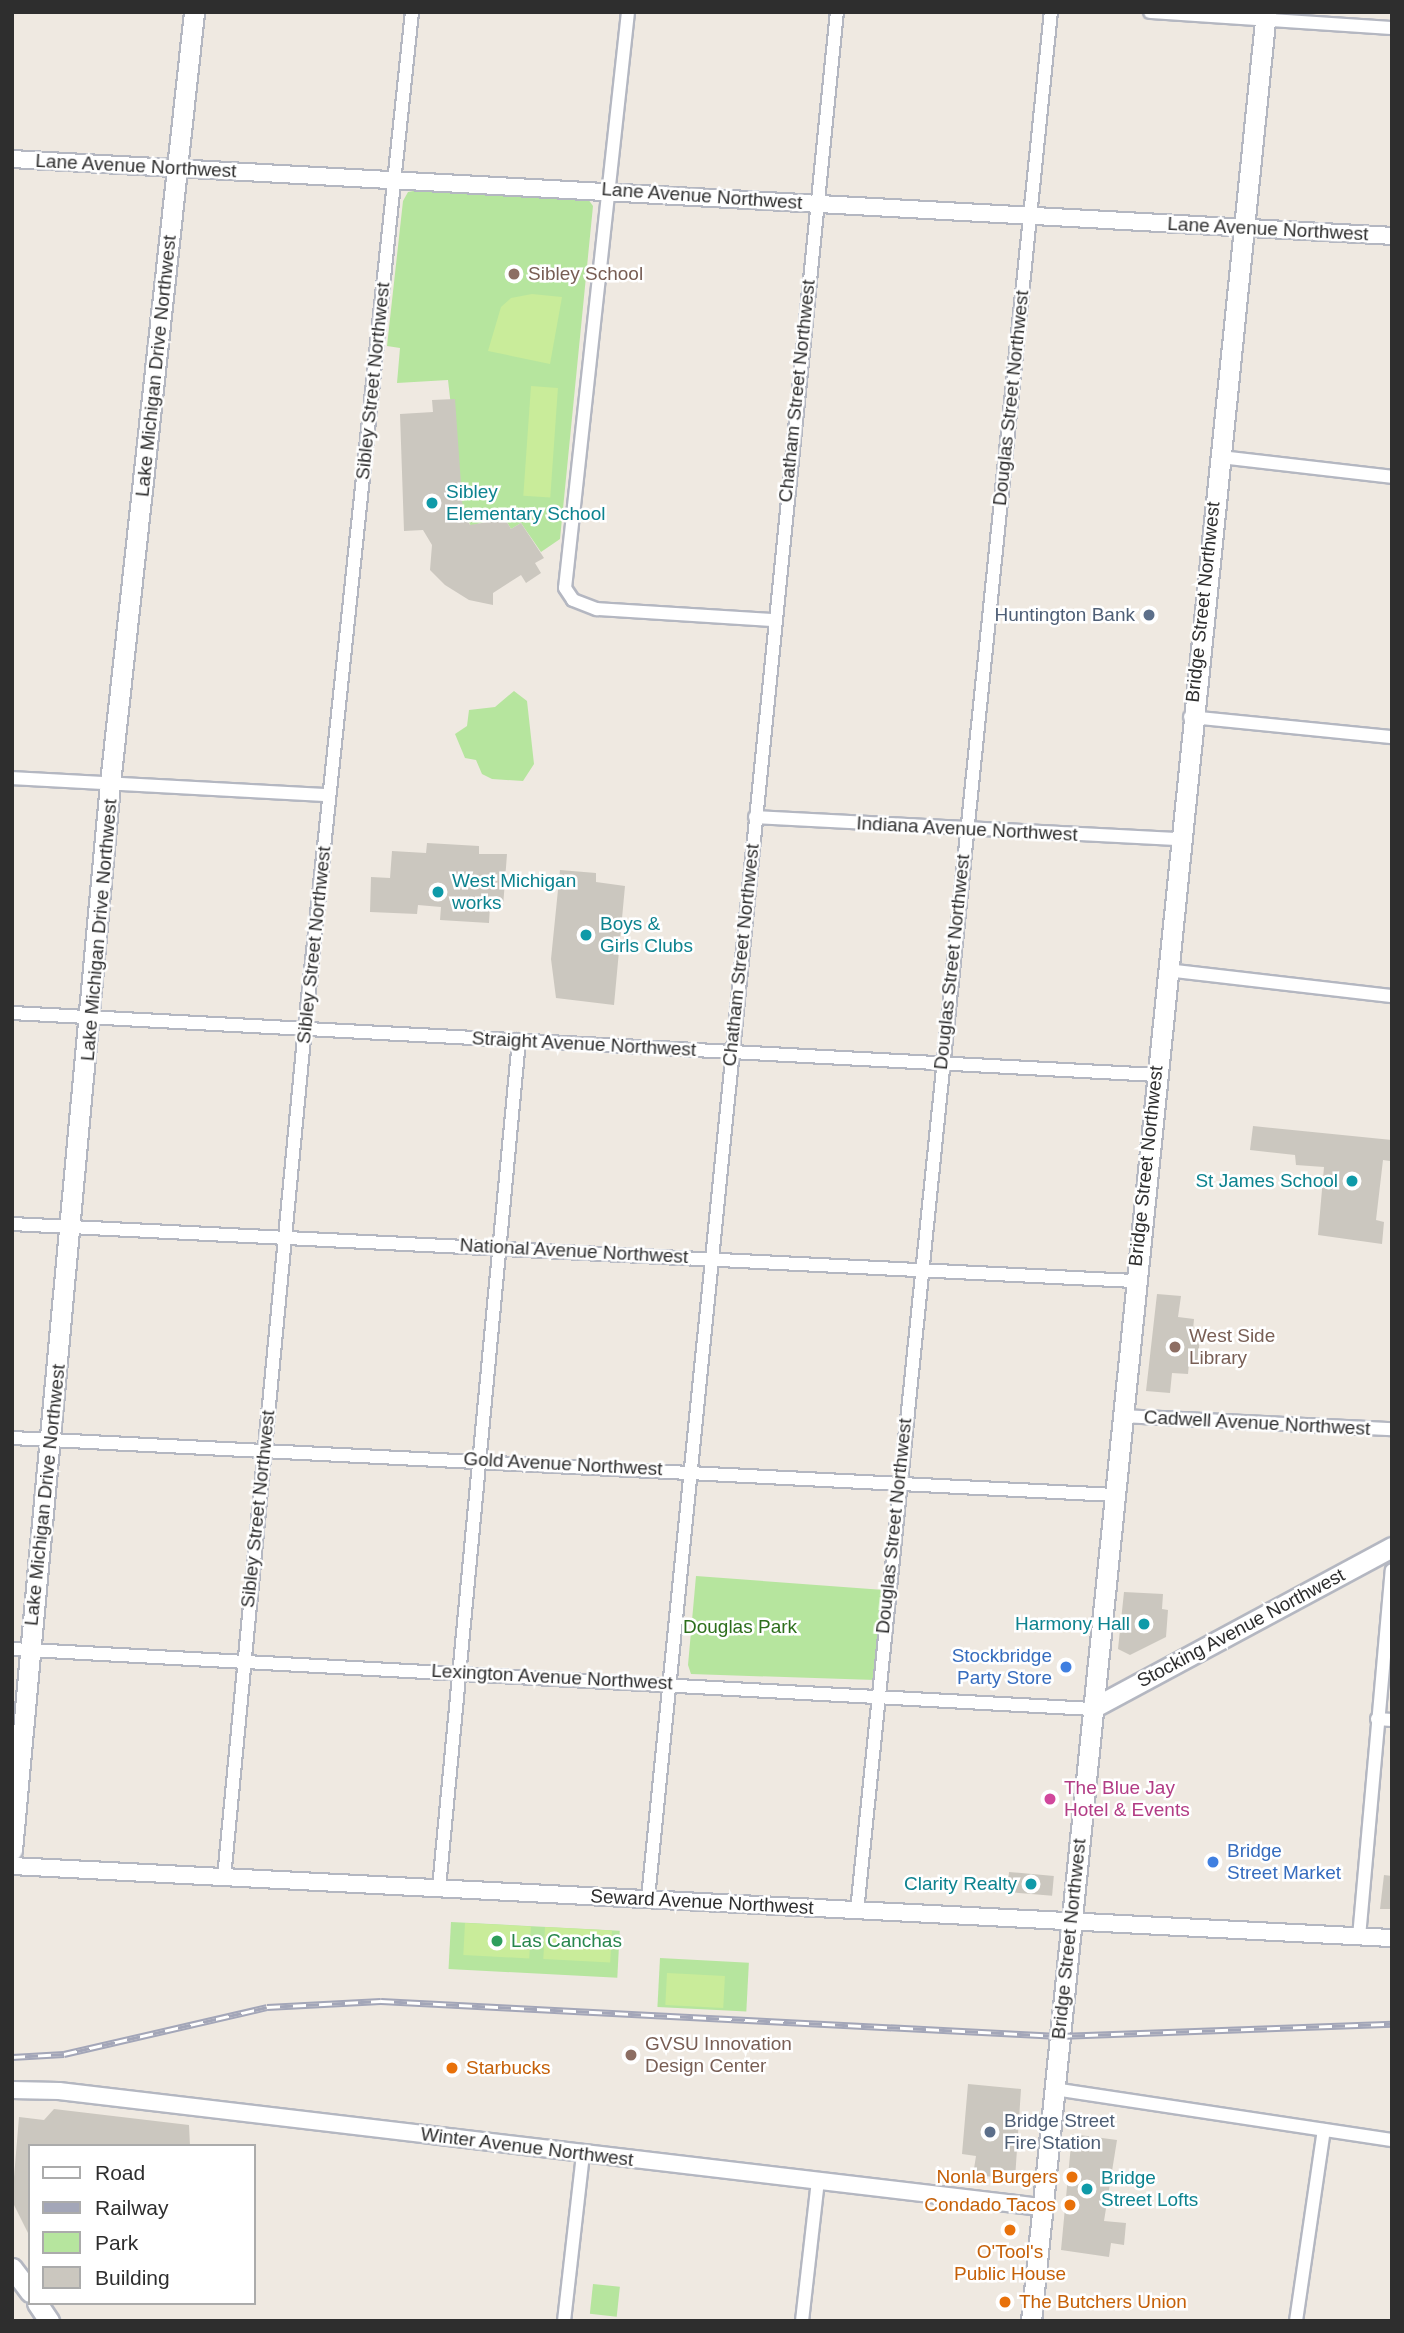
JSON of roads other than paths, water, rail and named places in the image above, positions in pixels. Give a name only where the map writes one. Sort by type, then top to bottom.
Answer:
[{"type":"main road","name":"Lake Michigan Drive Northwest","points":[[12,1850],[21,1649],[51,1440],[73,1227],[110,783],[194,12]]},
{"type":"main road","name":"Bridge Street Northwest","points":[[1031,2321],[1190,717],[1220,457],[1265,16]]},
{"type":"main road","name":"Stocking Avenue Northwest","points":[[1091,1709],[1392,1547]]},
{"type":"main road","points":[[12,2268],[28,2289]]},
{"type":"main road","points":[[38,2305],[50,2321]]},
{"type":"street","name":"Sibley Street Northwest","points":[[224,1878],[328,795],[412,12]]},
{"type":"street","points":[[628,12],[606,190],[566,569],[568,594],[597,608],[774,620]]},
{"type":"street","name":"Chatham Street Northwest","points":[[648,1898],[837,12]]},
{"type":"street","name":"Douglas Street Northwest","points":[[857,1912],[920,1270],[1051,12]]},
{"type":"street","points":[[1150,12],[1265,16],[1392,28]]},
{"type":"street","name":"Lane Avenue Northwest","points":[[12,159],[395,178],[1392,236]]},
{"type":"street","points":[[1220,457],[1392,477]]},
{"type":"street","points":[[1190,717],[1392,737]]},
{"type":"street","points":[[12,778],[328,795]]},
{"type":"street","name":"Indiana Avenue Northwest","points":[[755,817],[1179,839]]},
{"type":"street","points":[[1166,970],[1392,996]]},
{"type":"street","name":"Straight Avenue Northwest","points":[[12,1013],[1155,1075]]},
{"type":"street","points":[[439,1888],[482,1460],[519,1040]]},
{"type":"street","name":"National Avenue Northwest","points":[[12,1224],[1135,1281]]},
{"type":"street","name":"Cadwell Avenue Northwest","points":[[1122,1416],[1392,1429]]},
{"type":"street","name":"Gold Avenue Northwest","points":[[12,1438],[690,1469],[1114,1495]]},
{"type":"street","points":[[1359,1937],[1392,1570]]},
{"type":"street","name":"Lexington Avenue Northwest","points":[[21,1649],[1091,1709]]},
{"type":"street","points":[[1377,1719],[1392,1720]]},
{"type":"street","name":"Seward Avenue Northwest","points":[[12,1866],[648,1898],[1071,1924],[1392,1938]]},
{"type":"street","points":[[1054,2089],[1392,2140]]},
{"type":"street","name":"Winter Avenue Northwest","points":[[12,2090],[100,2095],[1041,2207]]},
{"type":"street","points":[[1296,2321],[1324,2130]]},
{"type":"street","points":[[564,2321],[583,2154]]},
{"type":"street","points":[[802,2321],[818,2181]]},
{"type":"railway","points":[[12,2057],[64,2054],[267,2007],[381,2001],[1059,2036],[1392,2024]]},
{"type":"place","name":"Sibley School","points":[[514,274]]},
{"type":"place","name":"Sibley Elementary School","points":[[432,503]]},
{"type":"place","name":"Huntington Bank","points":[[1149,615]]},
{"type":"place","name":"West Michigan works","points":[[438,892]]},
{"type":"place","name":"Boys & Girls Clubs","points":[[586,935]]},
{"type":"place","name":"St James School","points":[[1352,1181]]},
{"type":"place","name":"West Side Library","points":[[1175,1347]]},
{"type":"place","name":"Harmony Hall","points":[[1144,1624]]},
{"type":"place","name":"Stockbridge Party Store","points":[[1066,1667]]},
{"type":"place","name":"The Blue Jay Hotel & Events","points":[[1050,1799]]},
{"type":"place","name":"Bridge Street Market","points":[[1213,1862]]},
{"type":"place","name":"Clarity Realty","points":[[1031,1884]]},
{"type":"place","name":"Las Canchas","points":[[497,1941]]},
{"type":"place","name":"GVSU Innovation Design Center","points":[[631,2055]]},
{"type":"place","name":"Starbucks","points":[[452,2068]]},
{"type":"place","name":"Bridge Street Fire Station","points":[[990,2132]]},
{"type":"place","name":"Nonla Burgers","points":[[1072,2177]]},
{"type":"place","name":"Bridge Street Lofts","points":[[1087,2189]]},
{"type":"place","name":"Condado Tacos","points":[[1070,2205]]},
{"type":"place","name":"O'Tool's Public House","points":[[1010,2230]]},
{"type":"place","name":"The Butchers Union","points":[[1005,2302]]},
{"type":"park label","name":"Douglas Park","points":[[740,1627]]}]
